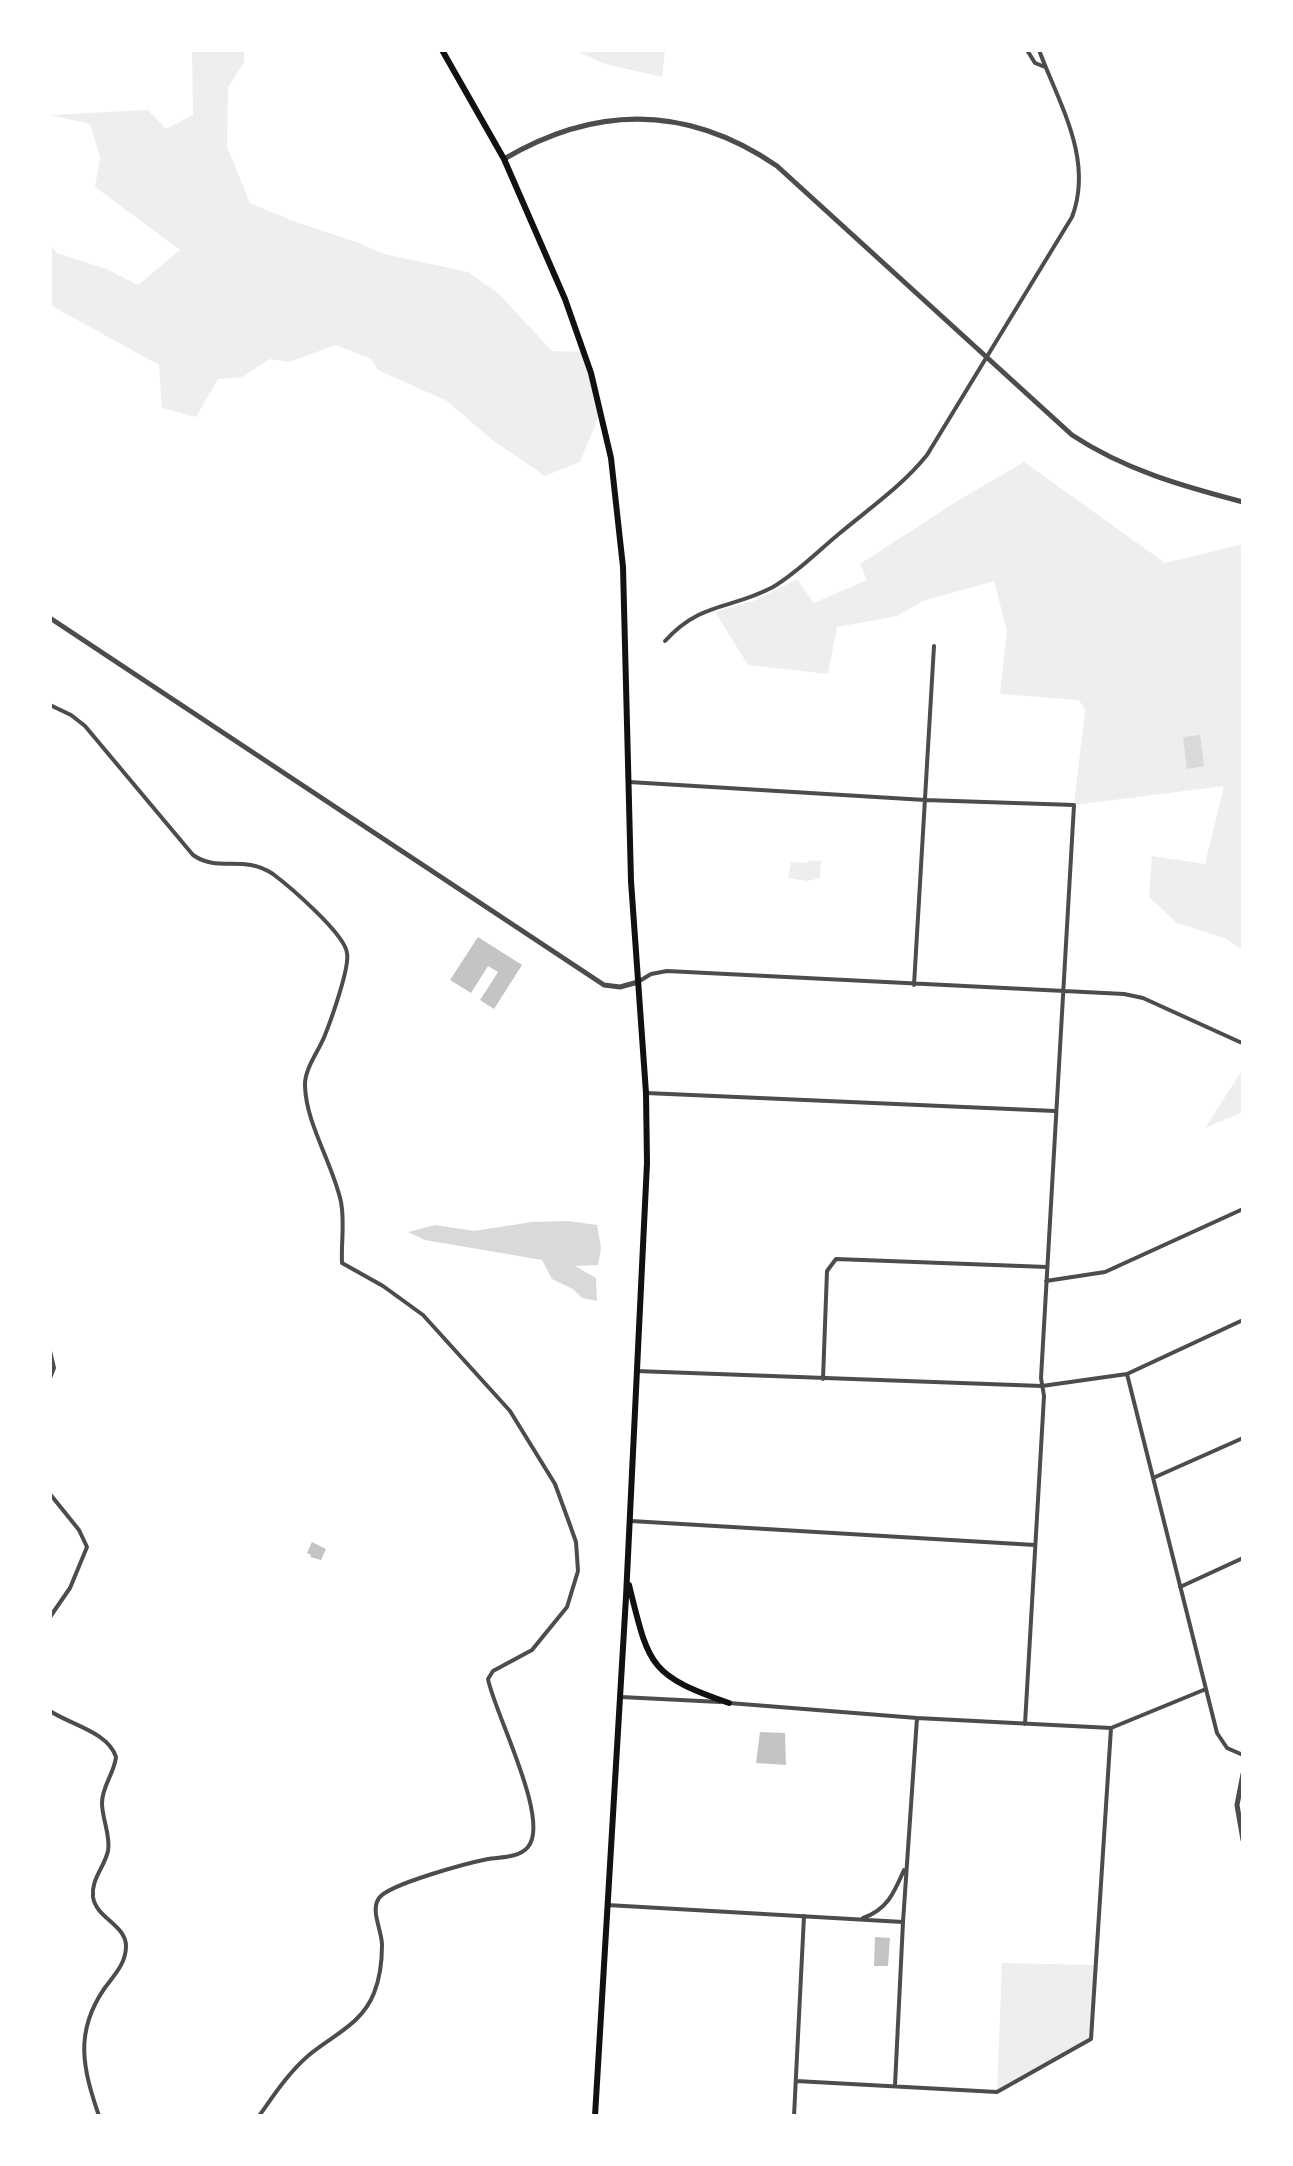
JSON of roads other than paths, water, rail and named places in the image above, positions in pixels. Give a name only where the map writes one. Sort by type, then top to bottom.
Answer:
[{"type":"main road","points":[[442,50],[504,159],[578,333],[611,458],[623,567],[631,881],[646,1093],[647,1163],[627,1577],[595,2116]]},
{"type":"main road","points":[[627,1577],[646,1649],[653,1661],[686,1688],[729,1703]]},
{"type":"street","points":[[1027,50],[1035,63],[1045,67]]},
{"type":"street","points":[[665,641],[683,624],[704,611],[776,585],[901,484],[927,455],[1072,217],[1080,192],[1078,154],[1039,50]]},
{"type":"street","points":[[504,159],[557,132],[615,119],[667,120],[714,132],[737,142],[777,166],[1072,435],[1108,456],[1157,478],[1243,502]]},
{"type":"street","points":[[50,618],[604,985],[620,987],[667,971],[1132,995],[1242,1043]]},
{"type":"street","points":[[914,985],[934,646]]},
{"type":"street","points":[[50,705],[85,726],[193,855],[207,864],[249,863],[269,872],[310,905],[344,944],[347,960],[342,981],[325,1036],[304,1082],[341,1203],[342,1263],[383,1286],[423,1315],[510,1411],[555,1484],[576,1542],[578,1571],[567,1607],[532,1650],[493,1671],[488,1679],[509,1732],[533,1815],[532,1839],[527,1848],[514,1855],[486,1859],[406,1883],[386,1891],[377,1899],[375,1912],[382,1942],[374,1993],[351,2026],[307,2056],[259,2116]]},
{"type":"street","points":[[629,782],[925,800],[1074,805],[1046,1281],[1044,1396],[1025,1724]]},
{"type":"street","points":[[646,1093],[1056,1111]]},
{"type":"street","points":[[1046,1281],[1105,1272],[1243,1209]]},
{"type":"street","points":[[823,1379],[827,1271],[836,1259],[1047,1267]]},
{"type":"street","points":[[636,1371],[1042,1386],[1127,1374],[1243,1320]]},
{"type":"street","points":[[50,1351],[54,1368],[50,1378]]},
{"type":"street","points":[[1127,1374],[1219,1737],[1227,1748],[1243,1755]]},
{"type":"street","points":[[1153,1478],[1243,1438]]},
{"type":"street","points":[[50,1494],[79,1530],[87,1547],[70,1588],[50,1617]]},
{"type":"street","points":[[628,1521],[1035,1545]]},
{"type":"street","points":[[1180,1587],[1243,1558]]},
{"type":"street","points":[[620,1697],[1111,1728],[1206,1689]]},
{"type":"street","points":[[50,1711],[66,1722],[94,1733],[113,1748],[116,1757],[103,1787],[102,1804],[109,1849],[96,1876],[93,1899],[119,1929],[126,1942],[125,1956],[96,2002],[84,2036],[86,2080],[99,2116]]},
{"type":"street","points":[[895,2085],[917,1718]]},
{"type":"street","points":[[796,2081],[997,2092],[1091,2039],[1111,1728]]},
{"type":"street","points":[[1243,1774],[1237,1805],[1243,1840]]},
{"type":"street","points":[[850,1920],[876,1913],[886,1905],[907,1864]]},
{"type":"street","points":[[607,1905],[903,1922]]},
{"type":"street","points":[[794,2116],[804,1916]]}]
